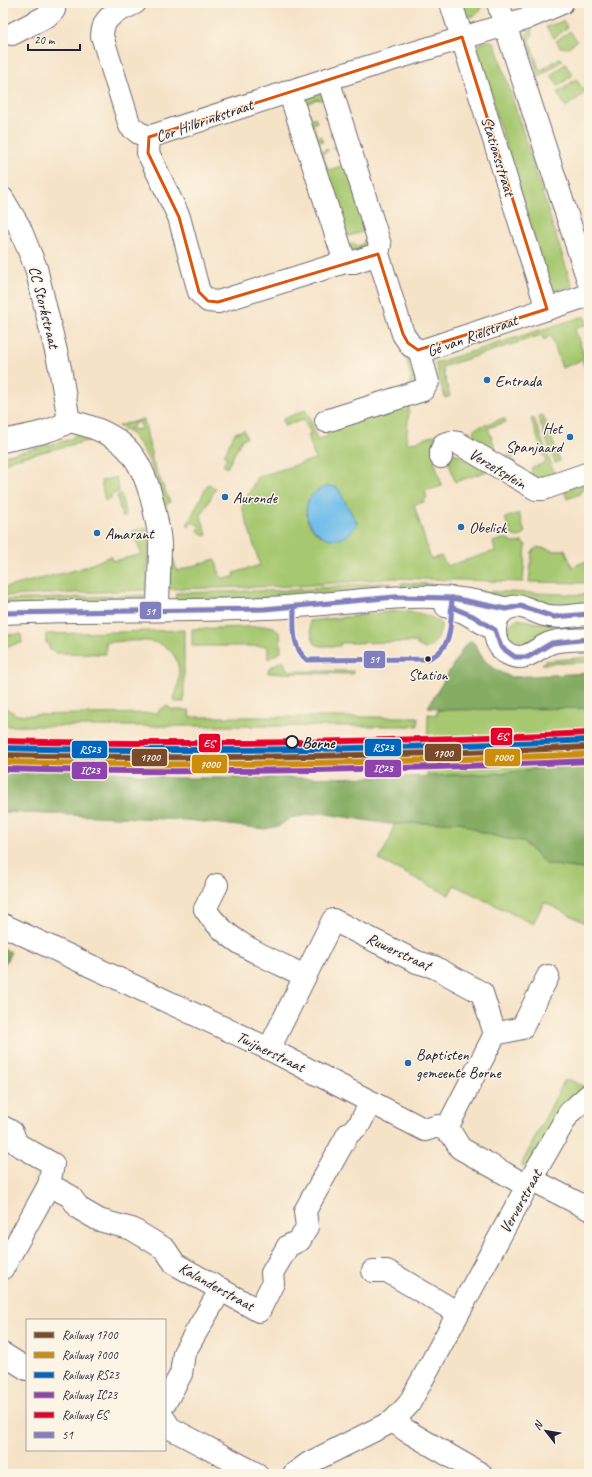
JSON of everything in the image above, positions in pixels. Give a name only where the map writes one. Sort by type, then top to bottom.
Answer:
[{"type":"street","points":[[12,34],[49,15],[54,10],[55,3]]},
{"type":"street","points":[[135,3],[109,16],[103,26],[102,36],[130,126],[139,133],[149,137]]},
{"type":"street","name":"Stationsstraat","points":[[451,3],[546,309]]},
{"type":"street","points":[[498,3],[589,283]]},
{"type":"street","name":"Cor Hilbrinkstraat","points":[[378,254],[354,262],[345,262],[218,302],[208,301],[203,298],[197,286],[180,217],[148,153],[149,137],[328,78],[504,25],[540,13],[562,3]]},
{"type":"street","points":[[328,78],[378,238],[380,245],[378,254],[403,334],[411,346],[422,351]]},
{"type":"street","points":[[289,91],[345,262]]},
{"type":"street","name":"CC Storkstraat","points":[[3,199],[19,226],[36,268],[60,368],[69,421]]},
{"type":"street","name":"Gé van Rielstraat","points":[[326,420],[423,390],[428,382],[421,357],[422,351],[589,295]]},
{"type":"street","points":[[3,441],[62,426],[69,421],[88,425],[104,432],[120,442],[136,460],[147,481],[160,542],[158,610]]},
{"type":"street","name":"Verzetsplein","points":[[441,457],[441,451],[444,444],[451,442],[458,443],[532,488],[540,490],[589,473]]},
{"type":"street","points":[[395,597],[451,607],[473,616],[495,630]]},
{"type":"street","points":[[3,613],[294,607],[395,597],[452,598],[506,609],[520,606],[545,615],[554,616],[589,614]]},
{"type":"street","points":[[506,609],[497,619],[495,630],[497,644],[501,650],[516,657],[589,653]]},
{"type":"street","points":[[528,657],[550,643],[589,639]]},
{"type":"street","points":[[217,885],[205,909],[211,919],[231,938],[305,976]]},
{"type":"street","name":"Ruwerstraat","points":[[269,1049],[333,920],[417,962],[434,967],[482,993],[495,1034]]},
{"type":"street","name":"Twijnerstraat","points":[[3,925],[269,1049],[425,1130],[438,1126],[446,1130]]},
{"type":"street","points":[[548,976],[522,1028],[495,1034],[446,1130],[451,1133],[460,1148],[529,1183],[589,1209]]},
{"type":"street","name":"Ververstraat","points":[[294,1474],[309,1463],[393,1420],[409,1404],[458,1312],[569,1113],[589,1095]]},
{"type":"street","name":"Kalanderstraat","points":[[49,1185],[70,1196],[80,1209],[99,1220],[124,1226],[152,1241],[165,1249],[175,1264],[259,1310],[273,1283],[272,1273],[288,1246],[300,1240],[307,1227],[305,1211],[348,1134],[360,1125],[371,1102]]},
{"type":"street","points":[[3,1127],[12,1132],[17,1144],[53,1164],[49,1185],[3,1268]]},
{"type":"street","points":[[373,1271],[387,1271],[458,1312]]},
{"type":"street","points":[[166,1402],[181,1374],[184,1352],[221,1289]]},
{"type":"street","points":[[3,1354],[26,1368]]},
{"type":"street","points":[[393,1420],[407,1431],[481,1474]]},
{"type":"street","points":[[166,1422],[170,1428],[257,1474]]},
{"type":"highlighted area","points":[[462,37],[547,309],[418,350],[408,343],[403,334],[378,254],[218,302],[208,301],[199,292],[179,217],[148,153],[149,137]]},
{"type":"green space","points":[[461,3],[482,3],[482,7],[477,14],[465,16]]},
{"type":"green space","points":[[563,21],[568,27],[554,38],[546,27]]},
{"type":"green space","points":[[532,28],[533,35],[529,39],[539,69],[542,70],[559,58],[563,60],[539,77],[525,35]]},
{"type":"green space","points":[[570,31],[577,41],[567,48],[560,47],[556,41]]},
{"type":"green space","points":[[491,41],[495,44],[572,286],[551,292],[476,49],[480,43]]},
{"type":"green space","points":[[565,64],[573,75],[558,86],[551,75]]},
{"type":"green space","points":[[576,79],[583,90],[589,86],[589,90],[566,107],[557,93]]},
{"type":"green space","points":[[320,89],[328,98],[317,99],[304,105],[303,96]]},
{"type":"green space","points":[[309,112],[311,119],[315,117],[317,122],[313,124],[317,138],[321,136],[323,141],[319,142],[321,151],[328,149],[328,151],[322,154],[328,170],[345,165],[340,148],[334,150],[333,147],[339,145],[337,137],[332,138],[330,133],[335,132],[330,118],[326,119],[324,115],[329,113],[369,230],[345,237],[306,113]]},
{"type":"green space","points":[[372,238],[373,244],[354,253],[348,245],[354,243],[357,246],[363,244],[364,240]]},
{"type":"green space","points":[[585,316],[587,324],[575,329],[589,370],[589,379],[582,360],[562,368],[551,335],[544,340],[541,335],[442,367],[450,396],[445,398],[435,363]]},
{"type":"green space","points":[[404,352],[410,354],[419,381],[409,384],[411,378]]},
{"type":"green space","points":[[410,400],[406,443],[412,443],[449,430],[461,433],[470,431],[469,438],[434,460],[442,486],[425,491],[427,498],[424,499],[424,502],[414,505],[431,559],[441,556],[447,566],[495,551],[493,542],[506,538],[513,543],[523,542],[526,545],[523,582],[393,578],[299,586],[169,589],[171,558],[173,558],[177,571],[215,559],[221,578],[235,577],[234,573],[260,565],[242,507],[257,477],[315,459],[308,434],[311,433],[303,420],[284,426],[283,419],[305,410],[310,418],[317,440],[328,436],[325,427]],"holes":[[[328,486],[357,522],[355,526],[336,538],[326,538],[318,534],[307,519],[318,490]]]},
{"type":"green space","points":[[543,415],[560,461],[555,463],[538,417]]},
{"type":"green space","points":[[504,418],[506,422],[488,428],[499,458],[512,454],[515,464],[512,467],[493,456],[495,452],[474,440],[474,429]]},
{"type":"green space","points":[[534,418],[556,478],[546,482],[531,474],[532,468],[546,462],[531,419]]},
{"type":"green space","points":[[144,419],[153,463],[170,502],[165,505],[167,509],[161,513],[169,526],[163,521],[159,509],[163,502],[150,465],[136,439],[129,432],[134,428],[135,430],[141,429],[140,422],[133,424],[134,426],[127,431],[118,426]]},
{"type":"green space","points":[[244,430],[247,438],[242,439],[227,468],[223,465],[227,457],[224,455],[235,433]]},
{"type":"green space","points":[[75,435],[91,437],[91,440],[14,459],[3,464],[3,456],[69,440]]},
{"type":"green space","points":[[447,450],[491,470],[455,482],[447,456]]},
{"type":"green space","points":[[116,477],[119,492],[111,495],[111,499],[105,501],[101,481]]},
{"type":"green space","points":[[589,481],[589,488],[579,492],[580,494],[567,499],[564,490]]},
{"type":"green space","points":[[208,484],[216,488],[201,516],[207,535],[204,536],[198,531],[200,526],[192,522],[189,527],[187,525]]},
{"type":"green space","points":[[121,494],[126,516],[122,517],[117,496]]},
{"type":"green space","points":[[519,513],[525,533],[518,537],[512,535],[505,518]]},
{"type":"green space","points":[[147,528],[149,545],[146,590],[3,596],[3,588],[80,569],[111,556],[113,561],[142,554],[132,531]]},
{"type":"green space","points":[[537,547],[556,551],[565,549],[572,567],[589,560],[589,583],[529,582],[532,552]]},
{"type":"green space","points":[[391,583],[390,588],[364,589],[302,597],[175,601],[176,593],[296,590]]},
{"type":"green space","points":[[401,583],[433,584],[434,586],[432,588],[401,588]]},
{"type":"green space","points":[[477,591],[589,595],[589,610],[560,611]]},
{"type":"green space","points":[[145,595],[144,602],[3,607],[3,600]]},
{"type":"green space","points":[[398,611],[427,615],[441,624],[439,636],[429,648],[425,649],[417,645],[417,642],[340,643],[340,646],[321,646],[315,644],[312,637],[309,621]]},
{"type":"green space","points":[[518,619],[536,623],[589,619],[589,634],[534,639],[519,645],[509,639],[507,632],[510,624]]},
{"type":"green space","points":[[274,627],[280,634],[281,652],[268,659],[268,646],[192,646],[192,629]]},
{"type":"green space","points":[[184,630],[184,702],[176,702],[173,700],[179,683],[178,665],[170,650],[163,645],[141,641],[106,642],[106,654],[55,653],[50,650],[48,643],[46,643],[46,634]]},
{"type":"green space","points":[[21,634],[22,643],[7,646],[3,649],[3,635]]},
{"type":"green space","points":[[471,641],[490,665],[498,671],[511,677],[589,673],[589,708],[437,710],[437,708],[428,707],[465,645]]},
{"type":"green space","points":[[589,657],[589,662],[542,664],[545,661]]},
{"type":"green space","points":[[283,660],[286,667],[291,671],[353,671],[353,674],[268,673],[269,668]]},
{"type":"green space","points":[[3,706],[17,715],[159,713],[159,710],[167,706],[173,710],[189,710],[190,717],[418,717],[418,726],[3,726]]},
{"type":"green space","points":[[589,708],[589,763],[576,763],[505,773],[427,776],[428,714],[437,715],[437,710]]},
{"type":"green space","points":[[576,763],[589,763],[589,864],[583,869],[546,864],[522,841],[506,839],[481,832],[460,822],[389,824],[320,813],[290,818],[279,826],[265,829],[186,820],[3,812],[3,767],[54,765],[171,778],[269,778],[410,777],[505,773]]},
{"type":"green space","points":[[460,822],[481,832],[506,839],[522,841],[546,864],[583,869],[589,864],[589,925],[544,902],[533,924],[454,885],[449,895],[379,860],[390,839],[394,824]]},
{"type":"green space","points":[[3,949],[11,952],[3,968]]},
{"type":"green space","points":[[571,1080],[585,1087],[527,1168],[521,1165],[564,1081]]},
{"type":"water","points":[[328,486],[337,487],[357,523],[347,536],[335,539],[323,536],[314,528],[307,518],[307,506],[313,494]]},
{"type":"rail line","name":"ES","points":[[3,741],[223,743],[369,741],[588,733]]},
{"type":"rail line","name":"RS23","points":[[3,748],[223,750],[369,748],[589,740]]},
{"type":"rail line","name":"1700","points":[[3,755],[150,757],[370,755],[589,747]]},
{"type":"rail line","name":"7000","points":[[3,762],[150,764],[370,762],[589,754]]},
{"type":"rail line","name":"IC23","points":[[3,769],[150,771],[370,769],[589,761]]},
{"type":"transit line","name":"51","points":[[3,613],[264,609],[395,597],[452,598],[506,609],[520,606],[554,617],[589,614]]},
{"type":"transit line","name":"51","points":[[294,607],[294,636],[298,649],[307,660],[428,659],[437,654],[447,641],[451,625],[452,598]]},
{"type":"transit line","name":"51","points":[[451,607],[473,616],[495,630],[501,647],[515,657],[528,657],[552,643],[589,639]]},
{"type":"place","name":"Entrada","points":[[487,380]]},
{"type":"place","name":"Het Spanjaard","points":[[570,437]]},
{"type":"place","name":"Auronde","points":[[225,497]]},
{"type":"place","name":"Obelisk","points":[[461,527]]},
{"type":"place","name":"Amarant","points":[[97,533]]},
{"type":"place","name":"Station","points":[[428,659]]},
{"type":"place","name":"Borne","points":[[292,742]]},
{"type":"place","name":"Baptisten gemeente Borne","points":[[408,1063]]}]
